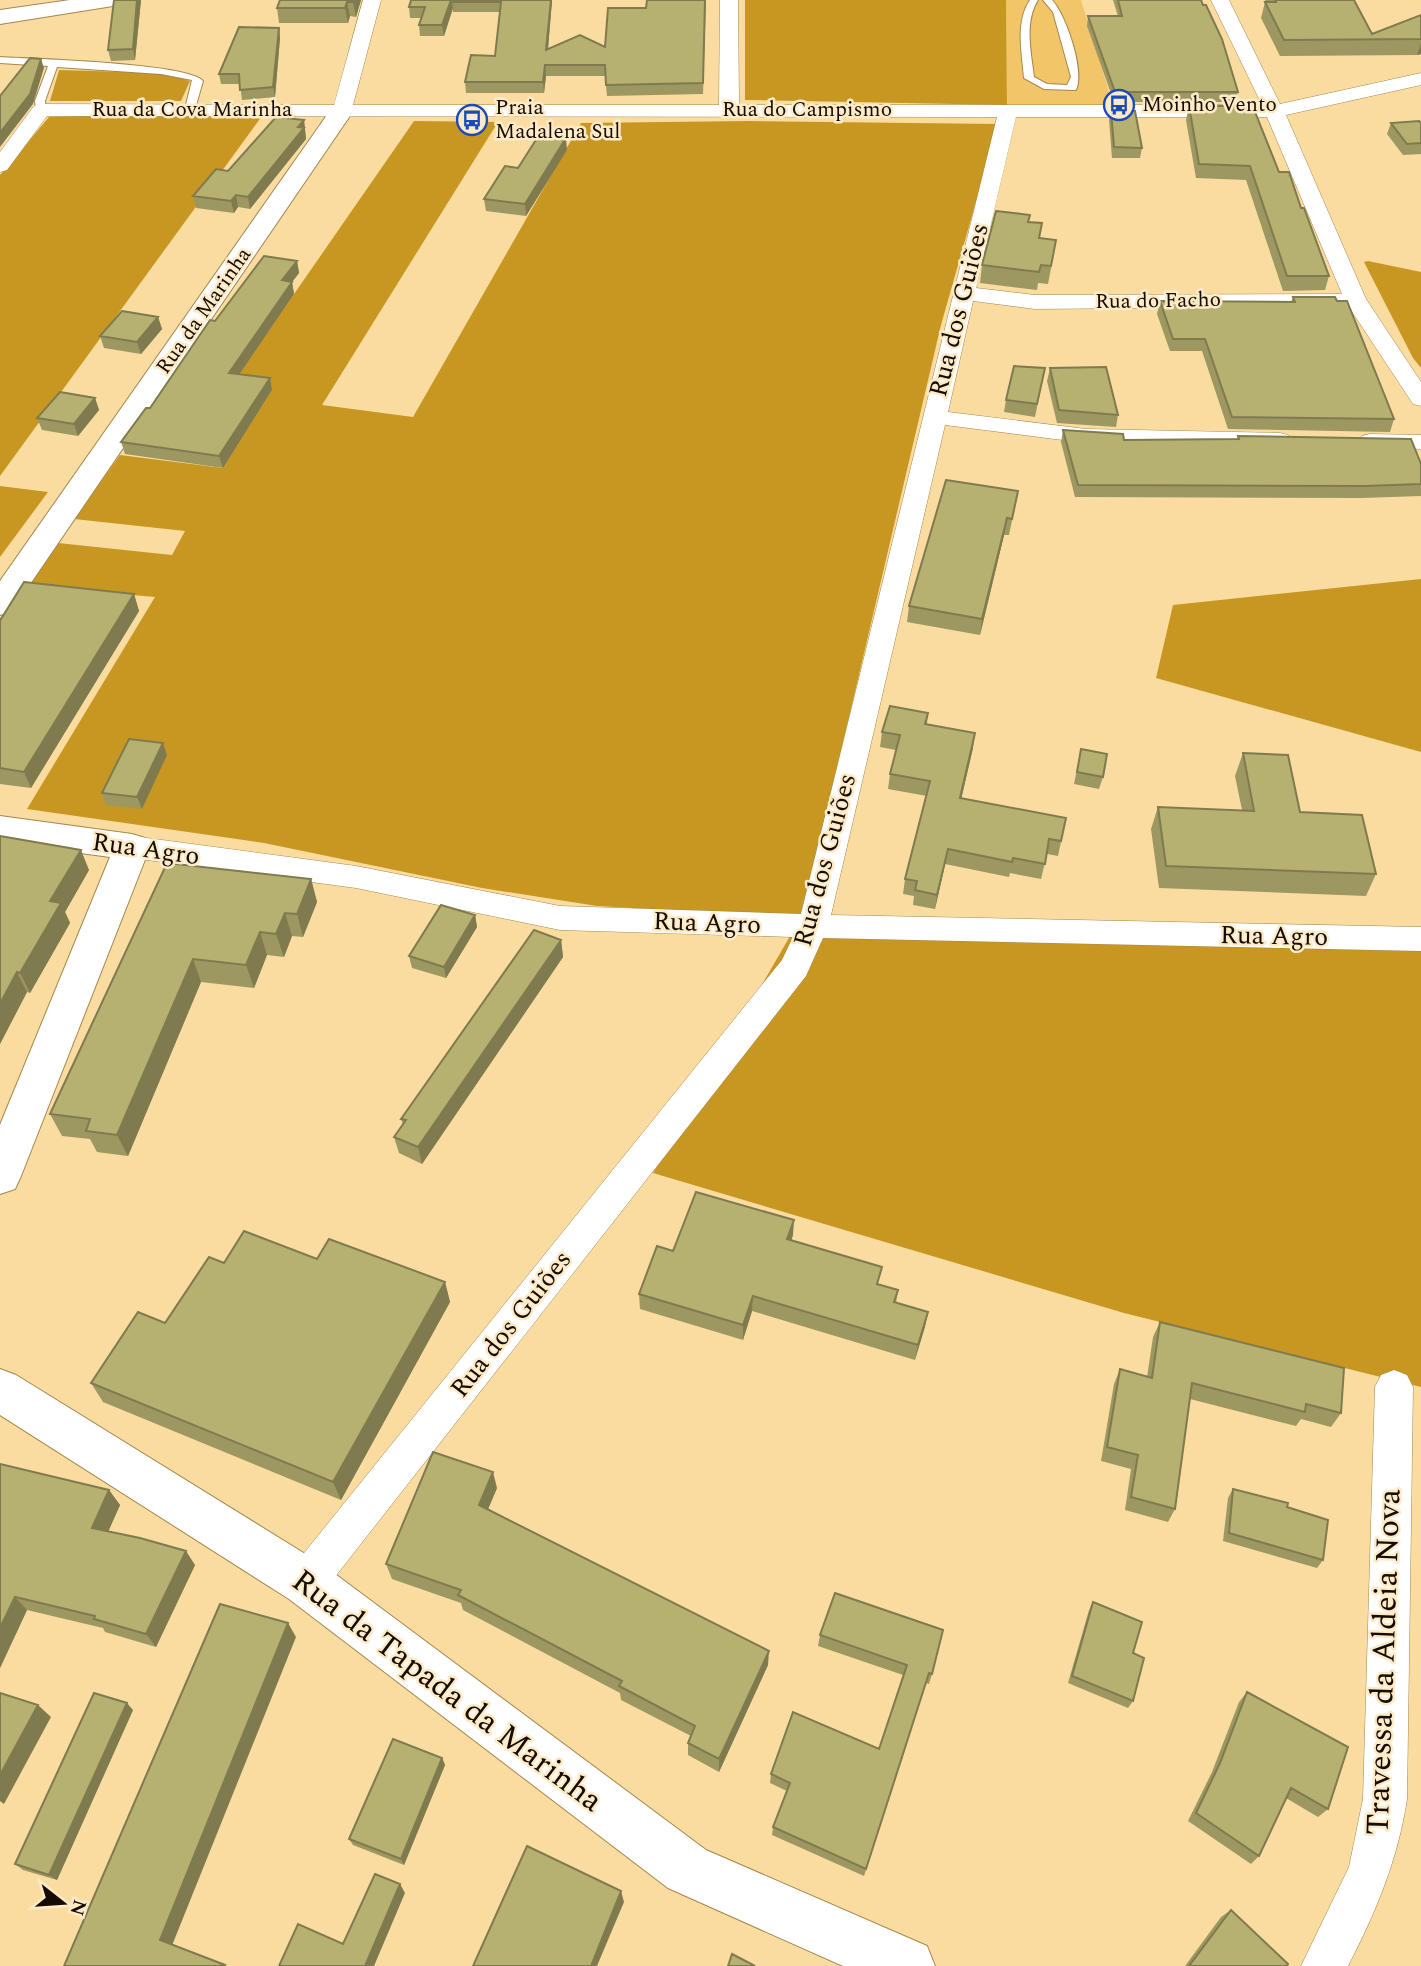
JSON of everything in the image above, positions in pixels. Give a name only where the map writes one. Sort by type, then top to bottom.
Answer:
[{"type":"street","points":[[0,17],[113,0]]},
{"type":"street","name":"Rua da Marinha","points":[[0,605],[342,110],[372,0]]},
{"type":"street","points":[[729,0],[729,110]]},
{"type":"street","points":[[1220,0],[1279,121],[1354,299],[1421,399]]},
{"type":"street","name":"Rua do Campismo","points":[[342,110],[1272,111],[1329,102],[1421,79]]},
{"type":"street","points":[[0,166],[41,110]]},
{"type":"street","name":"Rua da Cova Marinha","points":[[41,110],[342,110]]},
{"type":"street","name":"Rua dos Guiões","points":[[306,1582],[795,967],[813,926],[962,293],[1008,111]]},
{"type":"street","name":"Rua do Facho","points":[[962,293],[1035,302],[1354,299]]},
{"type":"street","points":[[933,417],[1086,436],[1309,440]]},
{"type":"street","points":[[1351,441],[1421,442]]},
{"type":"street","name":"Rua Agro","points":[[0,829],[356,877],[559,918],[1421,939]]},
{"type":"street","points":[[0,1176],[132,847]]},
{"type":"street","name":"Travessa da Aldeia Nova","points":[[1324,1966],[1369,1878],[1382,1825],[1385,1799],[1394,1387]]},
{"type":"street","name":"Rua da Tapada da Marinha","points":[[0,1390],[306,1582],[687,1869],[907,1966]]},
{"type":"lane","points":[[1034,0],[1027,6],[1026,18],[1029,78],[1037,85],[1047,88],[1073,88],[1076,77],[1057,10],[1047,0]]},
{"type":"lane","points":[[0,61],[161,71],[195,78],[198,81],[190,109]]},
{"type":"lane","points":[[41,110],[40,101],[53,66]]},
{"type":"shaded area","points":[[745,0],[1006,0],[1007,105],[745,100]]},
{"type":"shaded area","points":[[1006,0],[1081,0],[1113,105],[1007,105]]},
{"type":"shaded area","points":[[59,70],[163,73],[190,81],[181,101],[50,101]]},
{"type":"shaded area","points":[[193,113],[262,116],[0,476],[0,175],[49,117]]},
{"type":"shaded area","points":[[414,121],[498,122],[322,405],[413,417],[581,123],[749,121],[998,124],[941,325],[812,875],[798,923],[1421,949],[1421,1387],[1124,1313],[653,1173],[797,924],[722,913],[597,906],[482,888],[264,843],[27,809],[155,597],[28,586],[58,543],[172,555],[185,531],[74,519],[120,455],[223,468],[272,390],[231,385]]},
{"type":"shaded area","points":[[1364,262],[1421,272],[1421,368],[1413,358]]},
{"type":"shaded area","points":[[0,486],[48,492],[0,557]]},
{"type":"shaded area","points":[[1421,579],[1421,752],[1156,678],[1173,605]]},
{"type":"building","points":[[114,0],[137,0],[133,49],[108,50]]},
{"type":"building","points":[[280,0],[354,0],[347,2],[345,8],[277,8]]},
{"type":"building","points":[[411,0],[451,0],[442,25],[419,25],[425,7],[409,7]]},
{"type":"building","points":[[452,0],[551,0],[546,50],[580,35],[605,47],[608,8],[646,8],[647,0],[705,0],[703,83],[606,85],[605,65],[545,65],[543,82],[465,82],[471,55],[495,56],[501,2]]},
{"type":"building","points":[[1118,0],[1201,0],[1222,39],[1238,92],[1115,92],[1088,16],[1122,16]]},
{"type":"building","points":[[1275,0],[1354,0],[1372,34],[1421,15],[1421,39],[1284,40],[1265,2],[1276,2]]},
{"type":"building","points":[[239,27],[279,28],[273,87],[240,90],[239,74],[219,74]]},
{"type":"building","points":[[30,58],[41,59],[30,94],[0,133],[0,96]]},
{"type":"building","points":[[1189,106],[1243,106],[1245,112],[1255,112],[1279,172],[1289,172],[1329,276],[1287,276],[1250,166],[1199,164]]},
{"type":"building","points":[[1111,110],[1135,111],[1142,148],[1114,147]]},
{"type":"building","points":[[276,117],[304,120],[298,127],[304,128],[248,197],[236,195],[231,201],[193,196],[216,169],[228,171]]},
{"type":"building","points":[[1419,121],[1421,143],[1407,144],[1391,123]]},
{"type":"building","points":[[539,135],[566,138],[525,204],[484,199],[505,166],[518,168]]},
{"type":"building","points":[[996,211],[1030,215],[1028,222],[1042,223],[1039,238],[1056,240],[1051,266],[1041,265],[1039,272],[982,265]]},
{"type":"building","points":[[264,256],[297,261],[282,280],[292,282],[229,373],[270,378],[219,456],[121,442],[146,408],[150,408],[210,320],[215,321]]},
{"type":"building","points":[[1293,297],[1335,297],[1337,301],[1347,301],[1394,419],[1232,417],[1205,339],[1173,339],[1160,301],[1295,302]]},
{"type":"building","points":[[122,311],[158,317],[137,342],[100,336]]},
{"type":"building","points":[[1014,366],[1045,368],[1037,404],[1006,400]]},
{"type":"building","points":[[1106,367],[1118,415],[1059,410],[1050,368]]},
{"type":"building","points":[[60,392],[95,398],[74,424],[37,418]]},
{"type":"building","points":[[1063,430],[1123,434],[1124,440],[1239,439],[1238,436],[1411,439],[1421,464],[1421,484],[1078,485]]},
{"type":"building","points":[[946,480],[1018,491],[1012,519],[1007,518],[982,619],[909,606]]},
{"type":"building","points":[[24,582],[134,594],[24,772],[0,768],[0,619]]},
{"type":"building","points":[[890,706],[928,713],[925,724],[975,733],[960,798],[1066,818],[1061,841],[1049,839],[1045,864],[1013,858],[1012,862],[948,849],[937,895],[915,890],[917,881],[905,879],[930,781],[890,774],[900,735],[882,732]]},
{"type":"building","points":[[129,739],[163,743],[137,797],[102,793]]},
{"type":"building","points":[[1081,749],[1107,754],[1103,777],[1077,772]]},
{"type":"building","points":[[1243,753],[1288,755],[1300,812],[1362,815],[1376,874],[1166,866],[1158,807],[1254,811]]},
{"type":"building","points":[[0,836],[81,850],[50,901],[61,903],[0,1004]]},
{"type":"building","points":[[167,863],[311,879],[297,914],[285,913],[276,934],[260,932],[246,965],[193,959],[117,1135],[86,1131],[90,1119],[50,1114]]},
{"type":"building","points":[[441,905],[475,915],[444,967],[409,956]]},
{"type":"building","points":[[534,930],[561,940],[418,1147],[394,1137],[406,1120],[401,1119]]},
{"type":"building","points":[[696,1192],[794,1220],[787,1239],[882,1267],[877,1284],[898,1290],[894,1302],[928,1312],[918,1345],[753,1296],[743,1325],[639,1294],[657,1246],[673,1251]]},
{"type":"building","points":[[244,1231],[317,1259],[329,1239],[445,1282],[333,1482],[91,1383],[138,1312],[165,1323],[209,1257],[224,1263]]},
{"type":"building","points":[[1160,1322],[1344,1368],[1341,1413],[1306,1404],[1305,1412],[1192,1383],[1175,1509],[1131,1497],[1138,1455],[1107,1447],[1120,1369],[1152,1378]]},
{"type":"building","points":[[433,1452],[493,1472],[479,1505],[769,1651],[719,1759],[688,1743],[695,1726],[619,1686],[622,1681],[458,1595],[461,1590],[386,1564]]},
{"type":"building","points":[[0,1464],[109,1490],[92,1528],[186,1551],[146,1634],[94,1619],[95,1616],[15,1597],[0,1628]]},
{"type":"building","points":[[1233,1489],[1288,1503],[1287,1507],[1328,1520],[1323,1560],[1229,1533]]},
{"type":"building","points":[[835,1593],[943,1630],[932,1674],[929,1673],[866,1869],[773,1827],[790,1783],[771,1774],[793,1712],[879,1749],[907,1665],[820,1635]]},
{"type":"building","points":[[1093,1602],[1142,1622],[1133,1653],[1144,1658],[1133,1701],[1072,1676]]},
{"type":"building","points":[[220,1604],[288,1623],[160,1940],[225,1965],[64,1966]]},
{"type":"building","points":[[1247,1692],[1348,1747],[1328,1809],[1291,1788],[1259,1856],[1196,1813],[1220,1763]]},
{"type":"building","points":[[0,1693],[38,1705],[0,1775]]},
{"type":"building","points":[[94,1693],[127,1703],[49,1875],[15,1864]]},
{"type":"building","points":[[393,1739],[442,1758],[401,1859],[349,1839]]},
{"type":"building","points":[[527,1846],[621,1891],[591,1966],[473,1966]]},
{"type":"building","points":[[375,1874],[400,1884],[365,1966],[279,1966],[298,1924],[343,1944]]},
{"type":"building","points":[[1231,1910],[1288,1964],[1189,1966]]},
{"type":"building","points":[[732,1954],[755,1966],[728,1966]]},
{"type":"place","name":"Moinho Vento","points":[[1119,105]]},
{"type":"place","name":"Praia Madalena Sul","points":[[472,120]]}]
